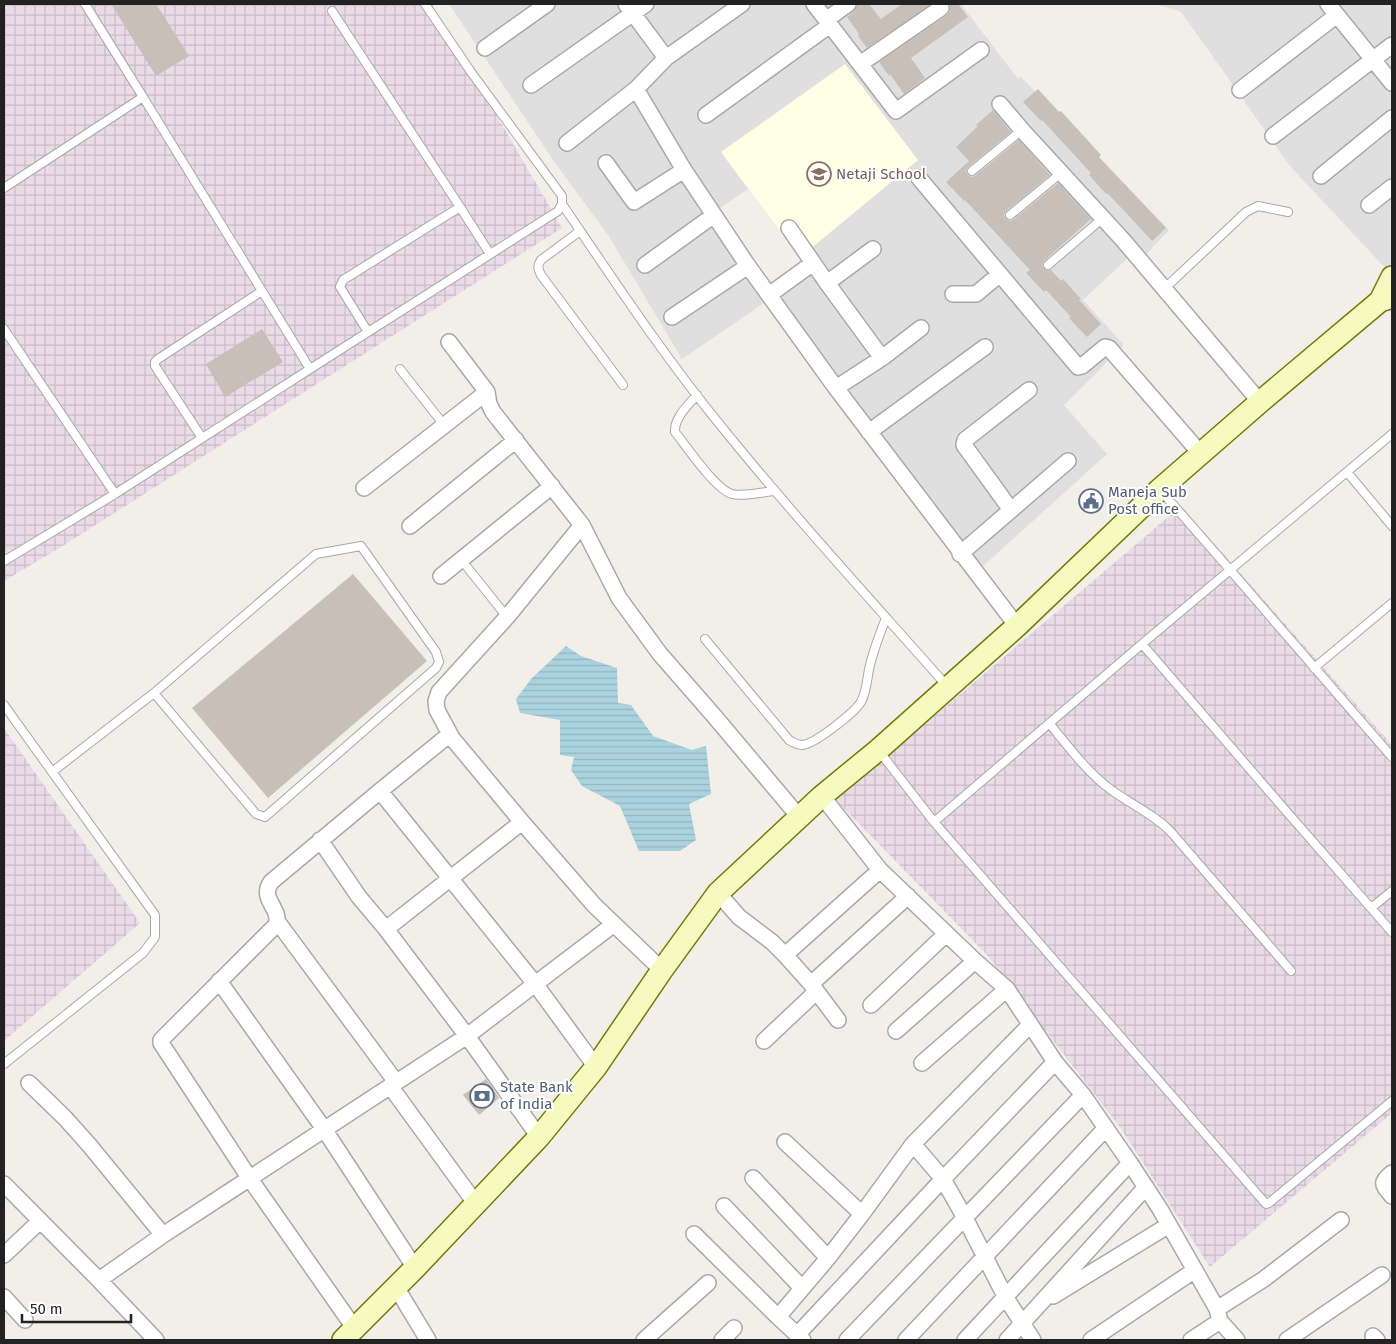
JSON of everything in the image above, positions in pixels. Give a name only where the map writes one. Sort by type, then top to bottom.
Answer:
[{"type":"street","points":[[485,48],[547,4]]},
{"type":"street","points":[[531,85],[630,8],[646,4]]},
{"type":"street","points":[[567,143],[636,89],[666,58],[742,4]]},
{"type":"street","points":[[814,4],[896,111],[981,50]]},
{"type":"street","points":[[706,115],[828,22],[848,4]]},
{"type":"street","points":[[630,8],[666,58]]},
{"type":"street","points":[[860,64],[941,8]]},
{"type":"street","points":[[1240,90],[1332,9],[1392,83]]},
{"type":"street","points":[[1273,136],[1392,45]]},
{"type":"street","points":[[636,89],[684,170],[748,266],[836,388],[1016,626]]},
{"type":"street","points":[[1000,104],[1103,218],[1260,402]]},
{"type":"street","points":[[1321,176],[1392,118]]},
{"type":"street","points":[[606,163],[634,202],[684,170]]},
{"type":"street","points":[[918,178],[1078,367],[1082,366],[1104,347],[1109,348],[1201,454]]},
{"type":"street","points":[[1369,206],[1392,188]]},
{"type":"street","points":[[645,265],[714,215]]},
{"type":"street","points":[[789,228],[882,358]]},
{"type":"street","points":[[827,282],[873,249]]},
{"type":"street","points":[[769,295],[813,263]]},
{"type":"street","points":[[672,317],[748,266]]},
{"type":"street","points":[[953,294],[976,294],[1000,274]]},
{"type":"street","points":[[277,921],[276,925],[161,1040],[161,1043],[349,1335],[539,1137],[596,1067],[662,970],[718,893],[822,796],[878,750],[1016,626],[1159,490],[1389,287]]},
{"type":"street","points":[[836,388],[882,358],[921,328]]},
{"type":"street","points":[[449,342],[487,392],[489,404],[493,412],[582,526],[620,598],[660,654],[800,818]]},
{"type":"street","points":[[869,432],[985,347]]},
{"type":"street","points":[[1011,510],[964,443],[965,440],[1029,390]]},
{"type":"street","points":[[364,488],[487,392]]},
{"type":"street","points":[[410,526],[516,440]]},
{"type":"street","points":[[960,554],[1068,461]]},
{"type":"street","points":[[441,576],[552,486]]},
{"type":"street","points":[[582,526],[507,617],[439,692],[436,701],[437,710],[450,734],[522,822],[594,905],[662,970]]},
{"type":"street","points":[[450,734],[271,882],[266,892],[277,921],[476,1204]]},
{"type":"street","points":[[380,791],[536,985],[596,1067]]},
{"type":"street","points":[[822,796],[880,870],[975,962],[1007,989],[1055,1062],[1083,1095],[1146,1187],[1219,1315],[1237,1340]]},
{"type":"street","points":[[386,928],[522,822]]},
{"type":"street","points":[[320,840],[359,897],[386,928],[467,1036],[539,1137]]},
{"type":"street","points":[[785,955],[880,870]]},
{"type":"street","points":[[718,893],[739,917],[772,942],[785,955],[814,988],[838,1020]]},
{"type":"street","points":[[764,1041],[814,988],[908,896]]},
{"type":"street","points":[[99,1280],[163,1235],[467,1036],[614,924]]},
{"type":"street","points":[[871,1005],[946,934]]},
{"type":"street","points":[[896,1031],[975,962]]},
{"type":"street","points":[[219,981],[324,1129],[415,1268]]},
{"type":"street","points":[[922,1063],[1007,989]]},
{"type":"street","points":[[778,1317],[828,1258],[913,1144],[1030,1025]]},
{"type":"street","points":[[694,1234],[800,1338],[943,1179],[1055,1062]]},
{"type":"street","points":[[29,1083],[66,1118],[163,1235]]},
{"type":"street","points":[[847,1340],[1083,1095]]},
{"type":"street","points":[[906,1340],[1106,1128]]},
{"type":"street","points":[[785,1142],[862,1214]]},
{"type":"street","points":[[913,1144],[943,1179],[1006,1298],[1033,1340]]},
{"type":"street","points":[[965,1340],[1130,1163]]},
{"type":"street","points":[[1392,1173],[1383,1182],[1392,1196]]},
{"type":"street","points":[[753,1178],[828,1258]]},
{"type":"street","points":[[4,1184],[156,1340]]},
{"type":"street","points":[[1008,1340],[1146,1187]]},
{"type":"street","points":[[724,1206],[802,1288]]},
{"type":"street","points":[[1191,1340],[1264,1279],[1341,1220]]},
{"type":"street","points":[[4,1255],[40,1221]]},
{"type":"street","points":[[1038,1306],[1169,1225]]},
{"type":"street","points":[[1091,1340],[1195,1270]]},
{"type":"street","points":[[1287,1340],[1382,1274]]},
{"type":"street","points":[[644,1340],[708,1283]]},
{"type":"street","points":[[396,1287],[428,1340]]},
{"type":"street","points":[[4,1296],[25,1320]]},
{"type":"street","points":[[722,1340],[734,1328]]},
{"type":"lane","points":[[85,4],[310,369]]},
{"type":"lane","points":[[4,561],[115,494],[558,211],[562,204],[562,196],[471,72],[425,4]]},
{"type":"lane","points":[[332,11],[490,254]]},
{"type":"lane","points":[[4,188],[143,97]]},
{"type":"lane","points":[[972,171],[1022,130]]},
{"type":"lane","points":[[1010,215],[1061,173]]},
{"type":"lane","points":[[562,204],[670,361],[697,395],[774,491],[948,688]]},
{"type":"lane","points":[[1164,289],[1246,212],[1258,206],[1288,212]]},
{"type":"lane","points":[[368,332],[340,287],[340,284],[343,280],[460,207]]},
{"type":"lane","points":[[1048,265],[1103,218]]},
{"type":"lane","points":[[580,231],[541,260],[538,264],[538,269],[540,275],[623,385]]},
{"type":"lane","points":[[202,438],[155,366],[155,362],[262,291]]},
{"type":"lane","points":[[4,330],[115,494]]},
{"type":"lane","points":[[400,369],[444,425]]},
{"type":"lane","points":[[697,395],[676,420],[675,432],[716,483],[725,491],[733,495],[774,491]]},
{"type":"lane","points":[[934,822],[1392,434]]},
{"type":"lane","points":[[1347,472],[1392,526]]},
{"type":"lane","points":[[1159,490],[1231,570],[1392,757]]},
{"type":"lane","points":[[52,772],[154,693],[316,554],[361,546],[436,652],[439,662],[436,668],[265,817],[256,814],[154,693]]},
{"type":"lane","points":[[467,567],[507,617]]},
{"type":"lane","points":[[1314,668],[1392,603]]},
{"type":"lane","points":[[705,638],[789,740],[796,745],[804,745],[817,739],[850,715],[861,702],[873,653],[886,618]]},
{"type":"lane","points":[[1142,644],[1392,932]]},
{"type":"lane","points":[[4,705],[155,915],[155,937],[143,952],[4,1064]]},
{"type":"lane","points":[[1049,723],[1099,780],[1168,828],[1291,971]]},
{"type":"lane","points":[[878,750],[934,822],[1266,1204],[1392,1102]]},
{"type":"lane","points":[[1372,908],[1392,891]]},
{"type":"shaded area","points":[[4,4],[432,4],[562,228],[61,547],[4,581]]},
{"type":"shaded area","points":[[449,4],[961,4],[1018,79],[1020,76],[1169,230],[1138,263],[1130,256],[1083,300],[1124,345],[1064,405],[1107,454],[981,568],[777,294],[682,359],[608,235],[555,163]],"holes":[[[721,152],[918,160],[809,250],[820,266],[777,294],[717,210],[748,189]]]},
{"type":"shaded area","points":[[1155,4],[1392,4],[1392,268],[1388,271],[1290,166],[1182,13]]},
{"type":"shaded area","name":"Netaji School","points":[[845,64],[918,160],[800,257],[721,152]]},
{"type":"shaded area","points":[[1181,506],[1392,745],[1392,1113],[1210,1267],[1120,1127],[987,955],[836,800]]},
{"type":"shaded area","points":[[4,728],[140,923],[4,1041]]},
{"type":"water","points":[[566,646],[581,656],[617,668],[618,703],[631,705],[653,736],[692,750],[706,746],[711,794],[689,804],[696,840],[680,851],[639,851],[620,806],[582,786],[571,770],[574,757],[560,755],[560,720],[520,713],[516,699],[531,679]]},
{"type":"building","points":[[111,4],[156,4],[189,56],[156,76]]},
{"type":"building","points":[[857,4],[869,4],[881,19],[902,4],[931,4],[867,48],[847,17],[854,11]]},
{"type":"building","points":[[949,4],[958,4],[968,17],[911,58],[925,78],[904,94],[879,62],[946,16],[950,12]]},
{"type":"building","points":[[1038,89],[1059,112],[1061,111],[1101,155],[1099,157],[1166,228],[1152,241],[1106,194],[1089,175],[1091,173],[1023,102]]},
{"type":"building","points":[[993,110],[1011,132],[968,167],[966,171],[968,175],[972,177],[976,175],[1019,140],[1050,175],[1006,211],[1004,215],[1006,219],[1010,221],[1014,219],[1058,183],[1091,219],[1044,261],[1042,266],[1046,270],[1051,270],[1061,281],[1063,279],[1101,324],[1087,337],[1046,290],[1044,292],[1026,273],[1030,270],[946,182],[969,161],[956,147]]},
{"type":"building","points":[[262,329],[283,362],[225,397],[206,364]]},
{"type":"building","points":[[353,574],[427,661],[268,798],[192,708]]},
{"type":"building","name":"State Bank of India","points":[[486,1079],[499,1098],[479,1115],[463,1095]]},
{"type":"place","name":"Netaji School","points":[[819,174]]},
{"type":"place","name":"Maneja Sub Post office","points":[[1091,501]]},
{"type":"place","name":"State Bank of India","points":[[482,1096]]}]
